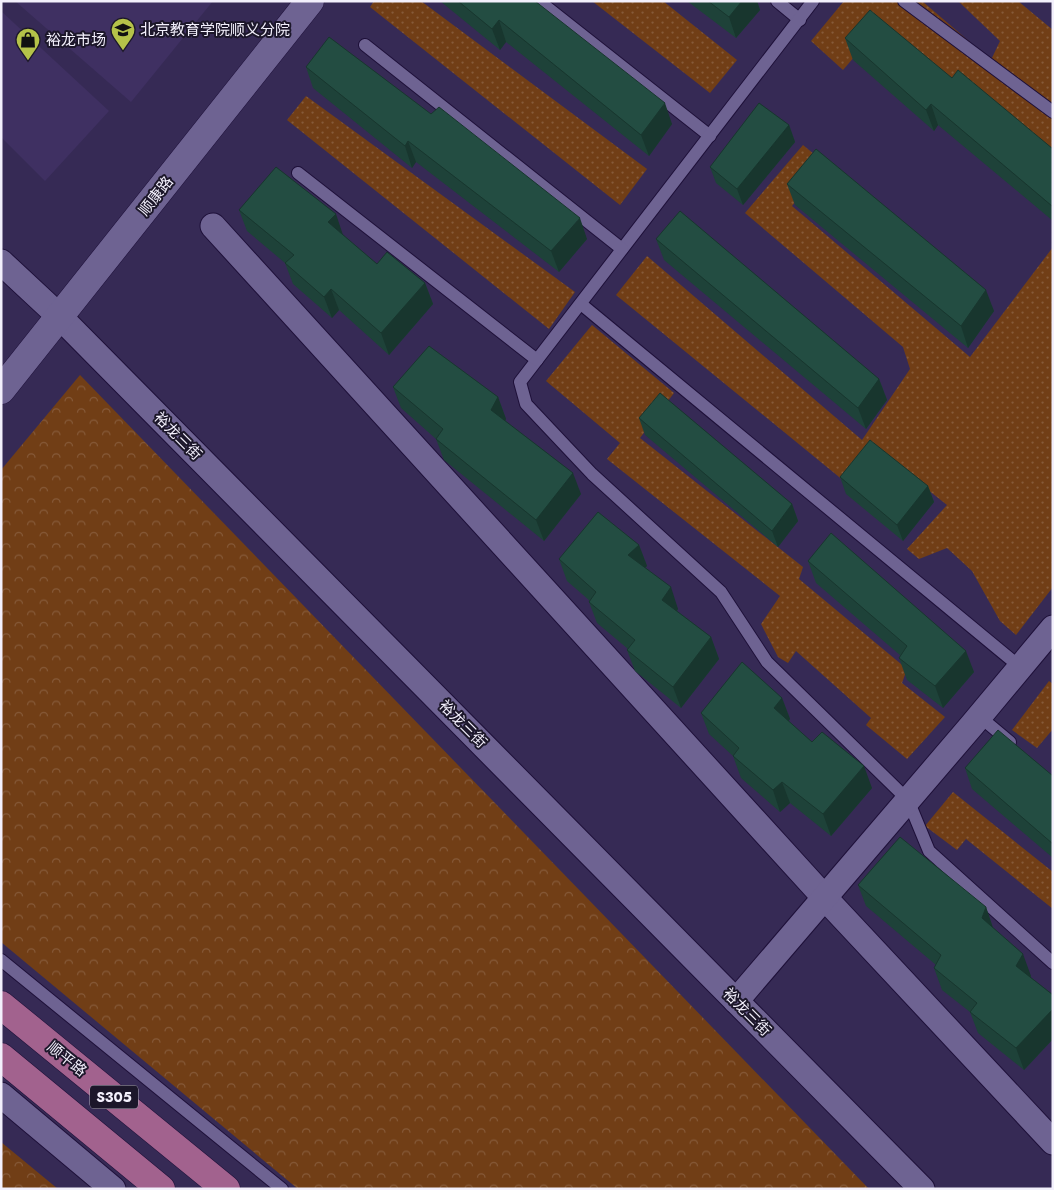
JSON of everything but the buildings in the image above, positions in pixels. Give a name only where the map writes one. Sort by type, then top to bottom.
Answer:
[{"type":"main road","name":"顺平路","points":[[1,1005],[226,1189]]},
{"type":"main road","name":"S305","points":[[1,1057],[161,1189]]},
{"type":"street","name":"顺康路","points":[[1,390],[310,1]]},
{"type":"street","points":[[213,226],[824,897],[1053,1142]]},
{"type":"street","name":"裕龙三街","points":[[1,262],[60,317],[922,1189]]},
{"type":"street","points":[[736,1000],[1053,628]]},
{"type":"street","points":[[1,1095],[114,1189]]},
{"type":"lane","points":[[539,1],[710,136]]},
{"type":"lane","points":[[777,1],[800,20]]},
{"type":"lane","points":[[813,1],[520,382],[526,404],[592,474],[721,592],[767,662],[908,800],[929,851],[1053,963]]},
{"type":"lane","points":[[904,1],[1053,112]]},
{"type":"lane","points":[[365,46],[622,249]]},
{"type":"lane","points":[[298,173],[537,360]]},
{"type":"lane","points":[[581,304],[1020,667]]},
{"type":"lane","points":[[979,716],[1023,752]]},
{"type":"lane","points":[[1,960],[282,1189]]},
{"type":"shaded area","name":"北京教育学院顺义分院","points":[[15,1],[213,1],[131,102]]},
{"type":"shaded area","name":"裕龙市场","points":[[1,11],[109,111],[45,181],[1,137]]},
{"type":"green space","points":[[374,1],[421,1],[647,169],[620,205],[370,7]]},
{"type":"green space","points":[[592,1],[663,1],[737,60],[710,93]]},
{"type":"green space","points":[[844,1],[922,1],[991,60],[1000,41],[958,1],[1018,1],[1053,30],[1053,171],[880,27],[843,70],[811,41]]},
{"type":"green space","points":[[306,96],[575,292],[549,329],[287,120]]},
{"type":"green space","points":[[803,145],[826,164],[792,206],[970,357],[1053,247],[1053,587],[1016,635],[1000,621],[972,571],[947,548],[919,559],[907,549],[947,505],[873,446],[844,481],[616,295],[647,256],[862,440],[910,369],[903,347],[745,213]]},
{"type":"green space","points":[[592,325],[674,393],[640,438],[803,567],[799,579],[907,669],[902,683],[945,717],[907,759],[866,725],[871,718],[796,651],[788,663],[778,657],[761,624],[780,596],[607,459],[620,443],[546,381]]},
{"type":"green space","points":[[80,375],[869,1189],[298,1189],[1,942],[1,470]]},
{"type":"green space","points":[[1049,681],[1053,684],[1053,729],[1037,748],[1012,730]]},
{"type":"green space","points":[[953,792],[1053,872],[1053,909],[966,839],[957,850],[925,826]]},
{"type":"green space","points":[[1,1142],[58,1189],[1,1189]]},
{"type":"place","name":"北京教育学院顺义分院","points":[[123,51]]},
{"type":"place","name":"裕龙市场","points":[[28,61]]}]
